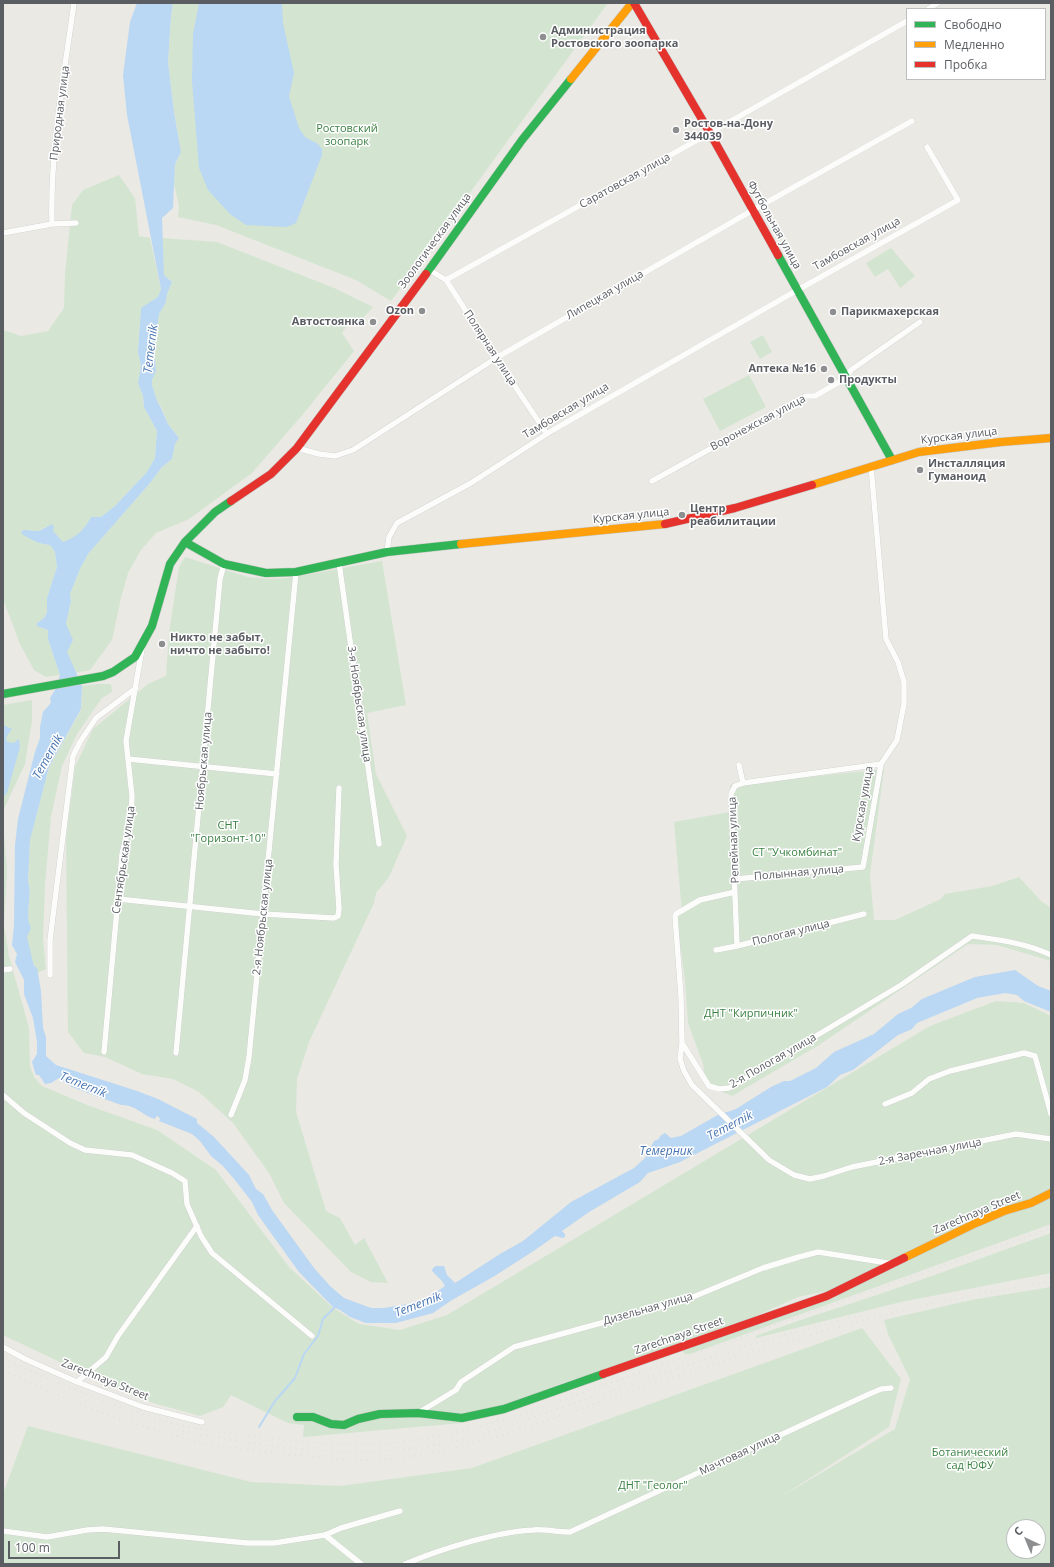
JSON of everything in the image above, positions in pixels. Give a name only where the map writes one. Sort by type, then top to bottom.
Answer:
[{"type":"main road","name":"Футбольная улица","points":[[633,3],[710,133],[892,460]]},
{"type":"main road","name":"Зоологическая улица","points":[[3,694],[103,676],[113,672],[135,657],[152,626],[170,564],[185,542],[215,512],[271,474],[297,448],[522,140],[633,3]]},
{"type":"main road","name":"Курская улица","points":[[387,552],[673,523],[736,508],[919,452],[947,447],[1051,438]]},
{"type":"main road","points":[[185,542],[224,564],[266,573],[296,572],[387,552]]},
{"type":"main road","name":"Zarechnaya Street","points":[[297,1417],[313,1417],[332,1424],[344,1425],[358,1419],[380,1414],[418,1413],[462,1418],[504,1409],[827,1296],[976,1223],[1031,1203],[1051,1193]]},
{"type":"street","name":"Природная улица","points":[[52,224],[51,192],[54,148],[74,3]]},
{"type":"street","name":"Саратовская улица","points":[[446,280],[906,22]]},
{"type":"street","name":"Липецкая улица","points":[[297,448],[319,454],[335,456],[353,450],[496,358],[753,210],[912,121]]},
{"type":"street","name":"Тамбовская улица","points":[[387,552],[389,536],[396,522],[471,482],[547,434],[797,290],[958,200],[927,147]]},
{"type":"street","points":[[3,233],[52,224],[76,223]]},
{"type":"street","name":"Полярная улица","points":[[428,269],[446,280],[547,434]]},
{"type":"street","name":"Воронежская улица","points":[[652,481],[806,396],[815,396],[846,378],[852,369],[920,322]]},
{"type":"street","name":"Курская улица","points":[[863,867],[881,764],[897,740],[904,704],[904,682],[898,662],[886,639],[871,466]]},
{"type":"street","name":"3-я Ноябрьская улица","points":[[339,563],[379,844]]},
{"type":"street","name":"Ноябрьская улица","points":[[176,1053],[204,766],[220,579],[224,564]]},
{"type":"street","name":"2-я Ноябрьская улица","points":[[231,1115],[244,1080],[249,1057],[296,572]]},
{"type":"street","name":"Сентябрьская улица","points":[[104,1052],[122,854],[131,819],[132,796],[126,741],[142,645]]},
{"type":"street","points":[[50,975],[50,940],[73,756],[80,742],[96,718],[136,688]]},
{"type":"street","points":[[128,759],[277,774]]},
{"type":"street","name":"Репейная улица","points":[[737,946],[731,794],[735,786],[742,783],[881,764]]},
{"type":"street","points":[[739,765],[742,783]]},
{"type":"street","points":[[118,899],[263,914],[334,918],[338,916],[339,909],[336,864],[339,788]]},
{"type":"street","name":"Полынная улица","points":[[735,879],[863,867]]},
{"type":"street","points":[[682,1043],[681,996],[675,916],[700,900],[735,892]]},
{"type":"street","name":"Пологая улица","points":[[716,950],[864,914]]},
{"type":"street","name":"2-я Пологая улица","points":[[682,1043],[709,1086],[719,1089],[729,1088],[901,985],[972,936],[1006,940],[1039,949],[1051,955]]},
{"type":"street","points":[[3,970],[10,969]]},
{"type":"street","name":"2-я Заречная улица","points":[[682,1043],[680,1058],[684,1071],[692,1085],[769,1160],[794,1175],[810,1179],[852,1168],[1016,1134],[1051,1139]]},
{"type":"street","points":[[885,1104],[912,1093],[929,1079],[950,1071],[1024,1053],[1035,1056],[1051,1114]]},
{"type":"street","points":[[3,1095],[24,1113],[70,1143],[85,1150],[132,1155],[172,1173],[185,1181],[187,1204],[201,1236],[212,1253],[312,1336]]},
{"type":"street","points":[[77,1382],[106,1357],[118,1336],[197,1226]]},
{"type":"street","name":"Дизельная улица","points":[[418,1413],[456,1390],[460,1382],[514,1347],[688,1299],[762,1268],[818,1252],[894,1264]]},
{"type":"street","name":"Zarechnaya Street","points":[[3,1347],[25,1359],[77,1382],[143,1408],[202,1422]]},
{"type":"street","name":"Мачтовая улица","points":[[405,1564],[455,1547],[504,1534],[534,1530],[570,1532],[867,1395],[881,1389],[891,1388]]},
{"type":"street","points":[[3,1531],[47,1537],[87,1530],[103,1529],[247,1543],[274,1543],[325,1535],[341,1528],[400,1511]]},
{"type":"street","points":[[325,1535],[361,1564]]},
{"type":"green space","name":"Ростовский зоопарк","points":[[173,3],[608,3],[391,301],[356,280],[216,225],[178,217],[179,206],[174,184],[175,164],[181,152],[174,112],[168,62]]},
{"type":"green space","points":[[119,175],[135,198],[139,236],[150,238],[161,289],[158,297],[141,309],[138,352],[141,366],[138,383],[143,396],[144,407],[157,431],[155,458],[147,472],[115,506],[101,517],[91,517],[80,533],[68,541],[63,543],[53,531],[45,527],[39,531],[24,530],[29,537],[38,543],[50,545],[55,552],[57,567],[47,598],[47,613],[44,618],[37,623],[37,626],[48,630],[48,639],[60,675],[46,677],[34,670],[20,644],[3,599],[3,330],[21,336],[48,331],[64,308],[65,274],[72,205],[83,190]]},
{"type":"green space","points":[[162,238],[217,242],[334,288],[373,307],[361,320],[350,321],[342,333],[354,351],[304,413],[252,473],[189,519],[156,533],[141,550],[128,573],[112,640],[90,670],[75,673],[67,652],[66,624],[71,601],[70,594],[80,569],[88,554],[150,483],[162,467],[172,459],[175,444],[179,438],[168,424],[162,408],[157,401],[152,385],[152,380],[156,371],[154,352],[159,314],[166,302],[167,294],[172,282],[164,275]]},
{"type":"green space","points":[[891,248],[915,276],[900,288],[888,269],[875,277],[866,263]]},
{"type":"green space","points":[[763,335],[772,352],[760,359],[750,342]]},
{"type":"green space","points":[[749,375],[766,407],[720,431],[703,399]]},
{"type":"green space","name":"СНТ \"Горизонт-10\"","points":[[185,557],[248,577],[270,579],[288,578],[382,561],[406,705],[367,713],[376,774],[407,836],[389,877],[376,893],[374,903],[309,1042],[297,1079],[296,1112],[326,1211],[340,1218],[355,1245],[364,1238],[388,1283],[371,1282],[351,1272],[284,1203],[269,1173],[233,1123],[199,1092],[173,1079],[142,1074],[105,1057],[84,1053],[68,1032],[66,839],[75,767],[93,729],[148,684],[166,676],[169,633],[179,567]]},
{"type":"green space","points":[[111,684],[112,692],[102,698],[77,734],[62,766],[51,816],[45,885],[43,939],[46,969],[37,973],[31,957],[27,937],[30,928],[28,922],[30,893],[28,881],[30,839],[49,767],[81,710],[82,686]]},
{"type":"green space","points":[[32,700],[32,721],[25,764],[3,811],[3,705]]},
{"type":"green space","points":[[884,769],[870,874],[874,920],[895,920],[941,899],[945,894],[992,886],[1019,877],[1041,901],[1051,908],[1051,961],[997,945],[968,944],[819,1045],[732,1096],[706,1085],[703,1064],[688,1023],[685,980],[676,915],[682,913],[674,822],[730,812],[730,785]]},
{"type":"green space","points":[[3,821],[7,870],[4,925],[9,956],[29,1028],[30,1066],[34,1077],[42,1086],[87,1105],[157,1130],[216,1170],[289,1267],[332,1307],[359,1324],[400,1330],[447,1315],[930,1026],[996,1001],[1024,1003],[1051,1016],[1051,1224],[690,1354],[685,1354],[682,1350],[846,1287],[798,1297],[725,1330],[560,1384],[462,1423],[303,1437],[304,1425],[288,1423],[231,1395],[223,1407],[200,1416],[153,1403],[81,1372],[3,1335]]},
{"type":"green space","points":[[1051,1233],[1051,1273],[901,1302],[756,1338],[756,1336],[774,1329],[919,1281]]},
{"type":"green space","name":"ДНТ \"Геолог\"","points":[[1051,1287],[1051,1564],[3,1564],[3,1494],[28,1426],[251,1482],[340,1486],[472,1468],[862,1328],[901,1379],[889,1427],[779,1498],[895,1429],[910,1379],[888,1334],[884,1320],[971,1300]]},
{"type":"water","points":[[137,3],[173,3],[168,62],[174,112],[181,152],[175,164],[173,208],[162,218],[164,275],[172,282],[167,294],[166,302],[159,314],[154,352],[156,371],[152,380],[152,385],[157,401],[168,424],[179,438],[175,444],[172,459],[162,467],[150,483],[88,554],[70,594],[71,601],[66,624],[73,640],[67,652],[82,686],[81,709],[49,767],[30,840],[28,881],[30,893],[28,916],[31,928],[27,937],[34,966],[37,968],[41,991],[43,1028],[46,1037],[46,1056],[56,1065],[158,1099],[197,1119],[197,1123],[214,1137],[249,1175],[256,1189],[263,1194],[272,1210],[314,1268],[330,1286],[344,1298],[371,1308],[384,1308],[413,1303],[432,1295],[445,1286],[432,1271],[436,1266],[444,1266],[447,1275],[455,1283],[523,1241],[571,1202],[634,1168],[645,1158],[654,1141],[659,1139],[660,1136],[665,1133],[671,1138],[681,1136],[716,1116],[736,1109],[771,1087],[784,1081],[790,1081],[816,1068],[834,1052],[874,1034],[898,1014],[911,1008],[922,999],[975,977],[1015,970],[1038,986],[1051,991],[1051,1012],[1024,1001],[1017,995],[1005,993],[977,998],[917,1023],[912,1029],[898,1035],[853,1070],[840,1075],[827,1087],[680,1162],[648,1173],[640,1182],[589,1212],[562,1231],[565,1234],[565,1237],[555,1236],[493,1277],[452,1300],[433,1313],[396,1323],[366,1323],[350,1317],[333,1307],[299,1272],[258,1215],[252,1202],[235,1180],[192,1134],[159,1121],[160,1119],[158,1116],[155,1119],[135,1108],[121,1105],[72,1087],[59,1078],[51,1083],[45,1084],[39,1075],[36,1075],[32,1062],[37,1054],[37,1042],[33,1018],[24,994],[24,980],[15,962],[17,954],[12,945],[14,925],[15,845],[18,819],[40,738],[40,727],[43,712],[51,703],[50,698],[55,690],[60,675],[48,639],[48,630],[37,626],[37,623],[44,618],[47,613],[47,598],[57,567],[55,552],[50,545],[35,541],[21,532],[24,530],[39,531],[52,524],[54,527],[53,531],[63,542],[72,538],[86,526],[91,517],[101,517],[115,506],[147,472],[155,458],[157,431],[144,407],[143,396],[138,383],[141,366],[138,352],[141,308],[158,297],[161,289],[127,115],[123,75],[130,22]]},
{"type":"water","points":[[199,3],[282,3],[283,23],[294,73],[289,96],[299,128],[305,137],[318,144],[322,149],[322,155],[296,223],[287,227],[246,225],[230,214],[208,190],[199,168],[192,81],[193,34]]},
{"type":"water","points":[[3,725],[12,729],[6,737],[7,742],[14,743],[19,739],[20,747],[7,793],[3,797]]},
{"type":"waterway","points":[[259,1427],[275,1401],[295,1378],[304,1354],[318,1336],[323,1319],[335,1307]]},
{"type":"railway","points":[[3,1359],[110,1403],[154,1418],[188,1427],[239,1435],[322,1443],[351,1445],[395,1443],[460,1432],[522,1414],[1051,1228]]},
{"type":"railway","points":[[3,1370],[65,1398],[107,1414],[198,1442],[234,1448],[332,1459],[389,1459],[460,1447],[506,1434],[636,1389],[856,1322],[953,1299],[1051,1282]]},
{"type":"railway","points":[[483,1434],[745,1346],[816,1326],[863,1315]]},
{"type":"railway","points":[[183,1431],[288,1448],[362,1452],[434,1446],[468,1438]]},
{"type":"traffic: fast","points":[[426,274],[522,140],[571,79]]},
{"type":"traffic: fast","points":[[778,255],[892,460]]},
{"type":"traffic: fast","points":[[3,694],[103,676],[113,672],[135,657],[152,626],[170,564],[185,542],[215,512],[231,501]]},
{"type":"traffic: fast","points":[[185,542],[224,564],[266,573],[296,572],[387,552],[461,544]]},
{"type":"traffic: fast","points":[[297,1417],[313,1417],[331,1424],[344,1425],[358,1419],[380,1414],[418,1413],[462,1418],[504,1409],[603,1374]]},
{"type":"traffic: slow","points":[[571,79],[632,3]]},
{"type":"traffic: slow","points":[[812,485],[919,452],[1001,442],[1051,438]]},
{"type":"traffic: slow","points":[[461,544],[665,524]]},
{"type":"traffic: slow","points":[[904,1258],[976,1223],[1004,1211],[1031,1203],[1051,1193]]},
{"type":"traffic: jam","points":[[634,3],[710,133],[778,255]]},
{"type":"traffic: jam","points":[[231,501],[271,474],[297,448],[426,274]]},
{"type":"traffic: jam","points":[[665,524],[735,508],[812,485]]},
{"type":"traffic: jam","points":[[603,1374],[827,1296],[904,1258]]},
{"type":"place","name":"Администрация Ростовского зоопарка","points":[[543,37]]},
{"type":"place","name":"Ростов-на-Дону 344039","points":[[676,130]]},
{"type":"place","name":"Ozon","points":[[422,311]]},
{"type":"place","name":"Парикмахерская","points":[[833,312]]},
{"type":"place","name":"Автостоянка","points":[[373,322]]},
{"type":"place","name":"Аптека №16","points":[[824,369]]},
{"type":"place","name":"Продукты","points":[[831,380]]},
{"type":"place","name":"Инсталляция Гуманоид","points":[[920,470]]},
{"type":"place","name":"Центр реабилитации","points":[[682,515]]},
{"type":"place","name":"Никто не забыт, ничто не забыто!","points":[[162,644]]},
{"type":"water label","name":"Temernik","points":[[151,349]]},
{"type":"water label","name":"Temernik","points":[[48,757]]},
{"type":"water label","name":"Temernik","points":[[83,1085]]},
{"type":"water label","name":"Temernik","points":[[730,1126]]},
{"type":"water label","name":"Темерник","points":[[666,1152]]},
{"type":"water label","name":"Temernik","points":[[418,1305]]},
{"type":"park label","name":"СТ \"Учкомбинат\"","points":[[797,853]]},
{"type":"park label","name":"ДНТ \"Кирпичник\"","points":[[751,1014]]},
{"type":"park label","name":"Ботанический сад ЮФУ","points":[[970,1459]]}]
